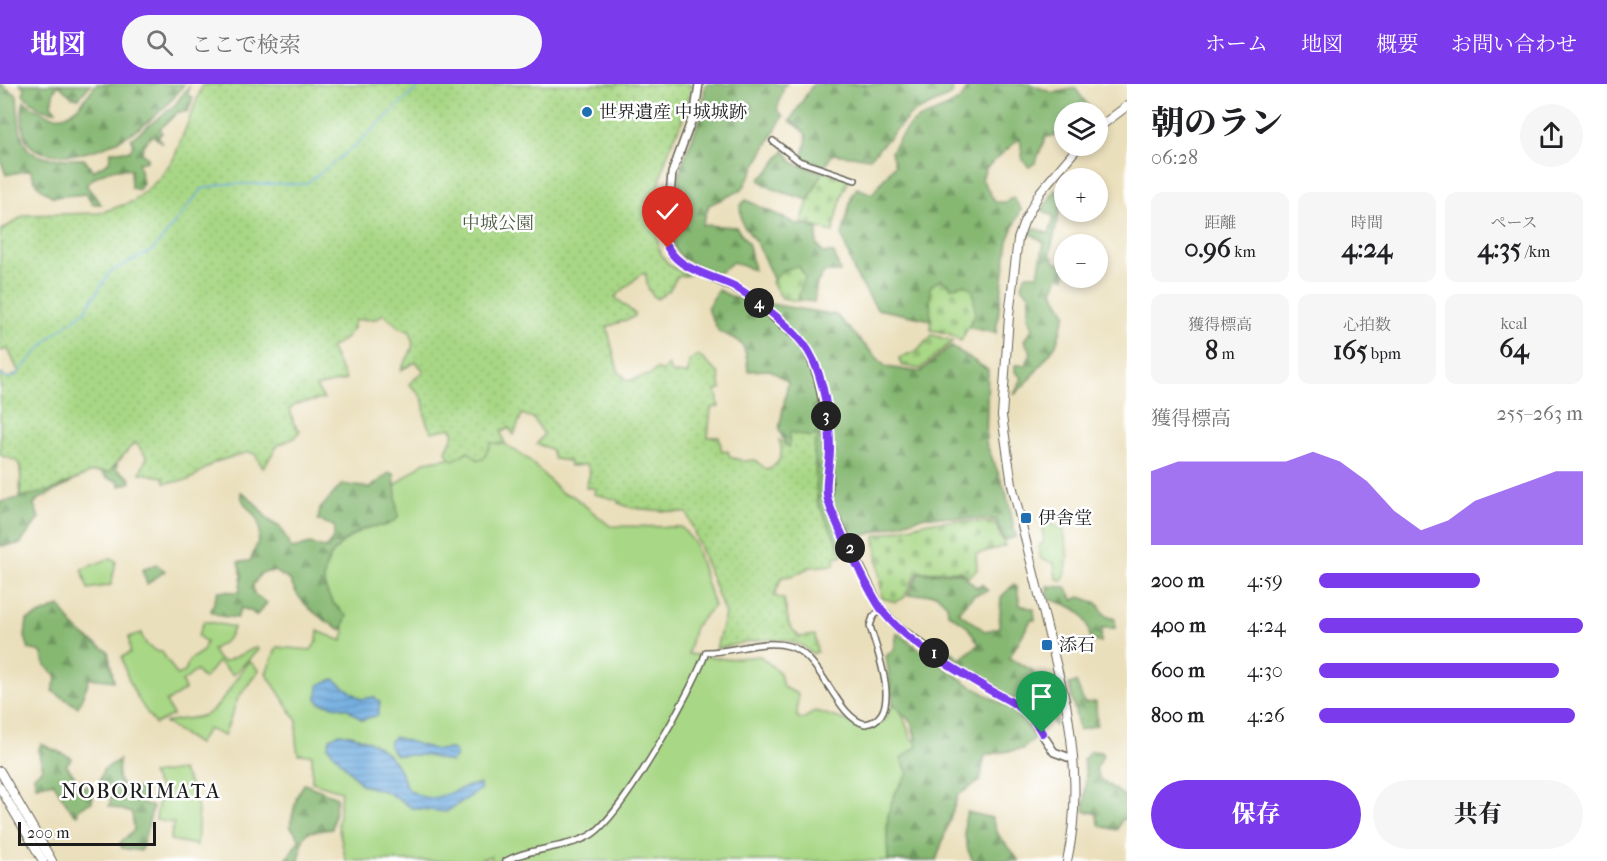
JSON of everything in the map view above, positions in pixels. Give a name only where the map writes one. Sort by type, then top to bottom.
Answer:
[{"type":"highway","points":[[1108,120],[1127,106]]},
{"type":"highway","points":[[1067,861],[1074,822],[1074,759],[1066,704],[1007,463],[1002,416],[1009,316],[1018,239],[1040,192],[1071,156]]},
{"type":"highway","points":[[0,771],[52,861]]},
{"type":"highway","points":[[0,788],[43,861]]},
{"type":"main road","points":[[699,84],[695,111],[672,173],[666,233],[668,248],[677,260],[685,265],[733,286],[752,298],[808,350],[818,378],[827,421],[830,448],[828,502],[882,609],[898,627],[962,673],[1028,711],[1054,752],[1074,759]]},
{"type":"street","points":[[772,141],[799,162],[855,180]]},
{"type":"street","points":[[506,861],[544,847],[590,836],[604,823],[652,756],[693,682],[706,652],[723,653],[761,645],[791,646],[813,664],[851,717],[865,724],[874,722],[884,713],[887,697],[870,626],[873,617],[882,609]]},
{"type":"green space","points":[[0,84],[17,95],[20,130],[29,150],[48,158],[84,159],[93,171],[109,162],[111,151],[130,151],[134,143],[131,139],[174,106],[189,86],[188,96],[193,97],[188,112],[178,112],[160,129],[162,133],[158,137],[162,143],[152,135],[143,145],[142,153],[148,158],[147,161],[138,163],[143,183],[139,190],[131,188],[131,170],[119,169],[107,172],[95,177],[86,185],[101,204],[93,204],[86,194],[53,197],[38,186],[30,170],[6,175],[0,159]]},
{"type":"green space","points":[[20,84],[91,84],[79,98],[72,97],[59,85],[54,90],[51,105],[56,111],[46,110],[34,104],[23,95],[25,88]]},
{"type":"green space","points":[[96,84],[184,84],[158,113],[142,126],[105,147],[65,155],[42,152],[29,144],[23,125],[24,101],[47,115],[65,115],[80,105]]},
{"type":"green space","name":"中城公園","points":[[203,84],[691,84],[687,106],[662,172],[656,210],[657,237],[663,257],[671,266],[689,275],[677,277],[669,291],[657,299],[648,288],[646,274],[641,274],[615,297],[635,314],[634,317],[607,327],[618,371],[628,381],[649,375],[657,369],[662,372],[668,364],[671,373],[688,374],[689,361],[698,355],[719,374],[721,389],[716,390],[719,407],[711,408],[708,437],[719,437],[722,452],[728,451],[730,457],[743,461],[755,460],[767,470],[780,458],[779,440],[789,447],[790,432],[809,437],[819,435],[814,447],[817,501],[843,555],[835,557],[834,565],[810,567],[792,576],[782,577],[774,596],[784,599],[789,625],[799,637],[815,635],[817,652],[812,654],[803,646],[779,640],[752,641],[716,649],[725,614],[687,513],[632,508],[618,503],[618,500],[594,494],[595,488],[586,488],[590,473],[587,465],[570,466],[569,461],[554,459],[551,449],[537,444],[544,434],[533,418],[522,414],[514,435],[509,428],[501,432],[505,444],[491,443],[483,459],[478,460],[468,451],[454,460],[449,458],[446,451],[454,434],[451,428],[432,432],[425,418],[421,397],[409,384],[424,371],[416,362],[401,370],[412,347],[412,336],[409,330],[402,329],[383,314],[377,319],[355,320],[353,328],[345,339],[330,348],[346,380],[316,387],[324,399],[296,404],[290,409],[294,424],[300,430],[295,438],[278,445],[263,468],[255,454],[249,452],[215,462],[189,480],[165,483],[163,477],[140,473],[147,457],[135,442],[109,472],[92,472],[49,491],[20,497],[21,469],[17,461],[0,455],[0,374],[9,378],[19,373],[8,349],[0,351],[0,231],[25,215],[100,213],[134,201],[160,178],[174,158]]},
{"type":"green space","points":[[705,84],[787,84],[784,86],[777,110],[783,116],[742,190],[709,205],[702,225],[736,227],[749,245],[754,270],[733,262],[718,274],[683,259],[675,249],[673,226],[681,166],[703,112]]},
{"type":"green space","points":[[813,84],[953,84],[952,95],[911,114],[870,158],[832,154],[825,167],[802,158],[806,135],[790,121]]},
{"type":"green space","points":[[968,84],[1030,84],[1053,93],[1075,88],[1085,102],[1054,102],[1054,136],[1046,137],[1035,163],[1029,167],[1023,161],[1020,138],[986,168],[982,179],[995,202],[1006,202],[1013,197],[1021,209],[1008,241],[996,333],[877,309],[855,274],[842,236],[852,195],[857,188],[872,194],[895,165],[891,152],[905,130],[918,119],[952,105],[965,93]]},
{"type":"green space","points":[[785,150],[793,163],[823,172],[808,200],[775,190],[759,179],[768,172]]},
{"type":"green space","points":[[824,171],[849,180],[842,195],[833,232],[801,223],[808,201]]},
{"type":"green space","points":[[1054,192],[1054,217],[1042,210]]},
{"type":"green space","points":[[746,200],[796,224],[817,228],[817,245],[823,253],[834,253],[840,272],[824,272],[817,283],[814,302],[797,300],[774,281],[758,245],[742,223],[740,206]]},
{"type":"green space","points":[[1054,217],[1054,222],[1057,222],[1050,253],[1054,260],[1053,292],[1066,313],[1056,345],[1031,378],[1014,395],[1022,378],[1015,372],[1015,365],[1025,365],[1031,353],[1024,340],[1033,328],[1028,317],[1030,295],[1021,286],[1026,275],[1038,275],[1044,242],[1031,234],[1034,228],[1049,234]]},
{"type":"green space","points":[[798,266],[805,276],[797,301],[782,298],[772,282],[783,270]]},
{"type":"green space","points":[[941,279],[951,288],[965,284],[973,291],[975,314],[961,341],[948,333],[931,330],[930,287]]},
{"type":"green space","points":[[718,290],[735,298],[836,315],[886,367],[920,372],[951,346],[988,370],[986,443],[1006,492],[1016,537],[1004,540],[996,520],[925,516],[831,546],[779,430],[788,382],[770,370],[748,371],[742,345],[734,338],[719,332],[707,308]]},
{"type":"green space","points":[[932,335],[953,341],[920,369],[901,365],[899,358],[918,350]]},
{"type":"green space","points":[[491,443],[505,444],[529,460],[562,493],[573,496],[610,526],[681,527],[694,542],[714,606],[695,626],[688,654],[726,659],[760,656],[780,673],[783,687],[798,694],[797,717],[803,719],[816,711],[869,728],[884,720],[892,705],[901,711],[912,740],[928,743],[930,861],[492,861],[491,856],[476,861],[346,861],[338,825],[341,791],[312,782],[312,755],[298,754],[297,721],[266,673],[277,647],[311,650],[317,641],[318,631],[342,641],[345,633],[342,617],[313,606],[324,549],[343,528],[424,462],[454,459],[468,451],[483,458]]},
{"type":"green space","points":[[19,449],[118,457],[116,469],[130,478],[131,482],[120,486],[118,481],[107,478],[99,469],[82,473],[67,485],[37,500],[34,505],[39,518],[20,544],[0,546],[0,502],[19,498],[21,482]]},
{"type":"green space","points":[[389,473],[394,474],[398,518],[387,525],[369,527],[350,537],[330,557],[325,568],[324,580],[327,592],[347,616],[342,630],[311,610],[298,596],[290,580],[274,571],[261,573],[253,585],[254,594],[267,603],[256,616],[251,611],[241,608],[237,618],[220,616],[211,611],[218,591],[239,592],[242,576],[238,562],[250,561],[258,542],[260,532],[258,522],[243,501],[241,492],[252,500],[269,520],[280,527],[292,549],[310,544],[328,549],[334,535],[334,526],[318,520],[320,509],[342,484],[370,488]]},
{"type":"green space","points":[[928,522],[995,523],[1005,546],[976,554],[977,570],[968,577],[961,571],[917,572],[904,598],[895,602],[882,598],[875,536]]},
{"type":"green space","points":[[1049,523],[1063,529],[1067,561],[1062,581],[1056,578],[1054,563],[1041,559],[1038,548],[1044,541],[1042,527]]},
{"type":"green space","points":[[111,558],[116,561],[111,585],[88,589],[82,569]]},
{"type":"green space","points":[[156,564],[165,571],[147,584],[142,570]]},
{"type":"green space","points":[[919,573],[961,573],[976,587],[982,584],[988,591],[974,595],[958,612],[985,631],[999,628],[1001,597],[1014,584],[1017,587],[1020,605],[1034,609],[1035,620],[1031,620],[1009,658],[1032,670],[1058,717],[1055,726],[1042,705],[1016,700],[1001,693],[935,649],[939,639],[960,659],[979,644],[966,625],[948,613],[947,605],[936,594],[908,595]]},
{"type":"green space","points":[[1047,586],[1066,587],[1073,600],[1080,597],[1097,603],[1106,616],[1115,619],[1115,628],[1102,628],[1101,642],[1090,641],[1087,623],[1083,616],[1073,607],[1049,599]]},
{"type":"green space","points":[[60,606],[81,633],[108,651],[114,681],[90,678],[78,707],[52,691],[57,677],[45,665],[41,652],[29,649],[25,637],[27,620]]},
{"type":"green space","points":[[204,621],[234,627],[227,640],[212,650],[218,659],[224,662],[257,647],[258,650],[233,675],[218,662],[204,679],[196,671],[182,682],[185,690],[166,702],[173,715],[155,724],[134,692],[124,666],[122,657],[130,653],[129,637],[141,633],[148,646],[162,652],[177,675],[185,672],[189,660],[203,651],[206,642],[198,636]]},
{"type":"green space","points":[[897,633],[968,684],[1009,708],[1026,721],[1034,740],[1022,749],[985,755],[980,781],[958,795],[936,861],[888,861],[888,815],[894,794],[908,774],[901,759],[917,746],[912,723],[893,704],[886,656],[894,650]]},
{"type":"green space","points":[[249,661],[259,670],[238,698],[224,736],[208,729],[198,744],[165,723],[202,716],[214,709],[225,697]]},
{"type":"green space","points":[[1076,682],[1084,703],[1096,702],[1097,725],[1079,730],[1069,684]]},
{"type":"green space","points":[[41,744],[72,758],[66,765],[83,787],[89,785],[94,791],[92,802],[79,808],[77,815],[72,812],[53,782],[36,786],[34,776],[43,768],[38,751]]},
{"type":"green space","points":[[1091,751],[1101,752],[1103,755],[1096,770],[1100,779],[1127,798],[1127,819],[1122,819],[1117,830],[1100,826],[1096,813],[1084,811],[1086,774],[1083,760]]},
{"type":"green space","points":[[119,760],[118,778],[124,788],[143,789],[143,803],[153,807],[141,851],[122,848],[120,843],[134,830],[132,813],[109,806],[111,798],[98,788],[103,770]]},
{"type":"green space","points":[[181,770],[192,789],[197,806],[197,845],[170,840],[174,823],[156,820],[160,789],[151,774]]},
{"type":"green space","points":[[304,784],[337,797],[332,829],[308,832],[303,839],[299,861],[285,861],[300,839],[290,826],[297,796]]},
{"type":"green space","points":[[967,812],[992,818],[1000,837],[1019,861],[973,861],[965,837]]},
{"type":"water","points":[[334,679],[361,699],[374,697],[380,702],[378,715],[362,720],[348,709],[320,703],[317,698],[318,685]]},
{"type":"water","points":[[340,733],[363,739],[382,750],[397,765],[406,787],[416,794],[434,798],[480,784],[480,790],[446,812],[412,808],[387,792],[362,785],[328,747],[330,738]]},
{"type":"water","points":[[394,737],[437,750],[452,749],[456,757],[450,762],[424,755],[396,755],[389,747]]},
{"type":"waterway","points":[[0,375],[9,378],[15,376],[51,337],[85,311],[110,272],[153,250],[202,189],[224,184],[306,184],[356,145],[422,84]]},
{"type":"place","name":"世界遺産 中城城跡","points":[[587,112]]},
{"type":"place","name":"伊舎堂","points":[[1026,518]]},
{"type":"place","name":"添石","points":[[1047,645]]},
{"type":"district","name":"NOBORIMATA","points":[[141,791]]},
{"type":"route","points":[[668,248],[677,260],[685,265],[733,286],[759,303],[808,350],[813,359],[827,421],[830,448],[826,494],[830,510],[882,609],[898,627],[962,673],[1028,711],[1034,717],[1042,733]]}]
